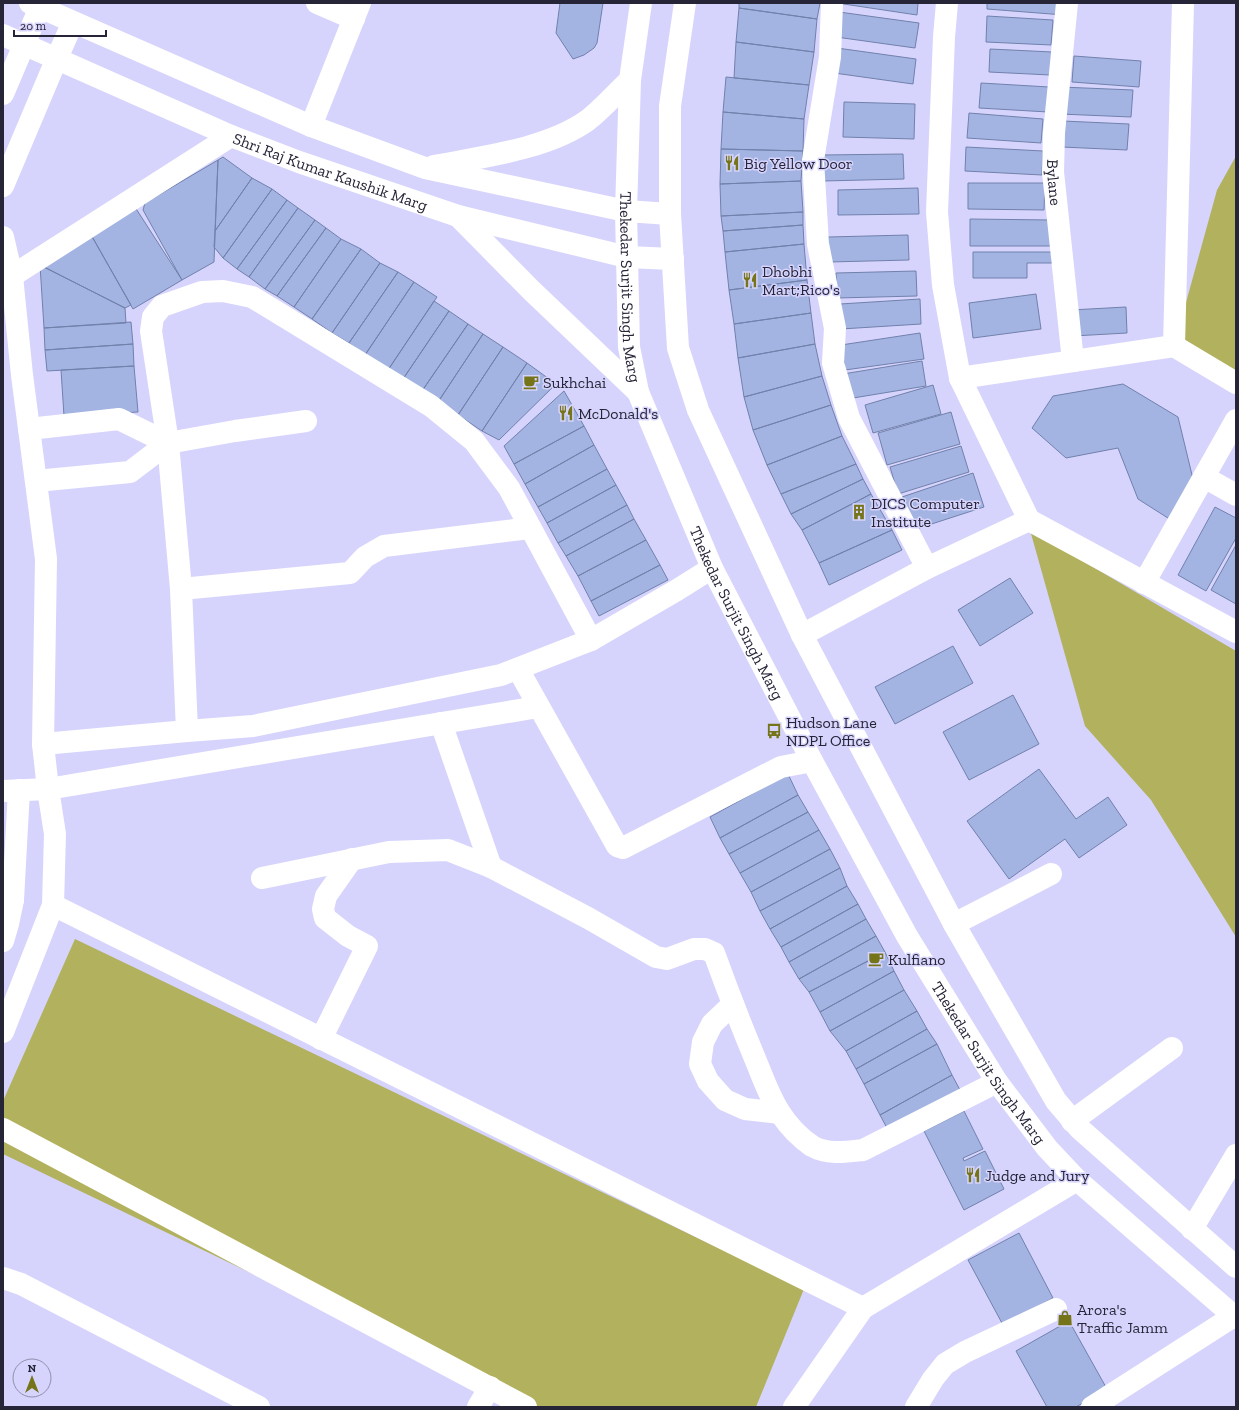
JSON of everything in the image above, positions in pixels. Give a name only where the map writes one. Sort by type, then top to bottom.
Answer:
[{"type":"street","points":[[311,126],[357,11],[317,3]]},
{"type":"street","name":"Thekedar Surjit Singh Marg","points":[[641,3],[630,80],[626,211],[629,347],[638,392],[712,568],[812,761],[907,936],[997,1082],[1047,1148],[1077,1180],[1235,1317]]},
{"type":"street","name":"Thekedar Surjit Singh Marg","points":[[685,3],[670,106],[670,214],[678,348],[698,410],[802,635],[954,924],[1056,1101],[1080,1129],[1236,1267]]},
{"type":"street","points":[[832,3],[830,57],[813,160],[818,244],[835,328],[833,363],[849,418],[927,568]]},
{"type":"street","points":[[947,3],[944,38],[938,212],[943,285],[960,378],[1029,520],[1236,632]]},
{"type":"street","name":"Bylane","points":[[1067,3],[1054,133],[1053,172],[1073,361]]},
{"type":"street","points":[[1174,346],[1183,3]]},
{"type":"street","points":[[3,94],[25,44],[35,5],[311,126],[425,168],[626,211],[670,214]]},
{"type":"street","points":[[3,186],[73,22]]},
{"type":"street","name":"Shri Raj Kumar Kaushik Marg","points":[[3,35],[231,136],[299,162],[458,216],[627,257],[673,259]]},
{"type":"street","points":[[425,168],[529,147],[570,130],[588,120],[630,80]]},
{"type":"street","points":[[12,276],[231,136]]},
{"type":"street","points":[[458,216],[531,290],[638,392]]},
{"type":"street","points":[[3,237],[12,276],[29,429],[46,559],[43,744],[55,834],[52,905],[3,1032]]},
{"type":"street","points":[[186,730],[181,589],[168,443],[151,331],[153,317],[162,306],[202,292],[223,291],[252,296],[431,406],[474,441],[509,488],[591,640]]},
{"type":"street","points":[[960,378],[1174,346],[1236,383]]},
{"type":"street","points":[[29,429],[119,419],[168,443]]},
{"type":"street","points":[[1144,583],[1236,420]]},
{"type":"street","points":[[36,481],[130,472],[168,443],[235,431],[306,422]]},
{"type":"street","points":[[1204,476],[1236,495]]},
{"type":"street","points":[[802,635],[927,568],[1029,520]]},
{"type":"street","points":[[181,589],[350,573],[366,557],[384,546],[530,528]]},
{"type":"street","points":[[43,744],[186,730],[253,726],[501,675],[591,640],[712,568]]},
{"type":"street","points":[[518,669],[617,846],[620,848],[623,848],[780,767],[812,761]]},
{"type":"street","points":[[3,941],[8,924],[11,790],[48,789],[538,707]]},
{"type":"street","points":[[442,723],[491,867]]},
{"type":"street","points":[[262,878],[389,852],[448,850],[491,867],[588,918],[656,957],[667,959],[694,949],[704,949],[714,953],[733,1004],[765,1082],[780,1114],[799,1135],[813,1146],[829,1151],[842,1152],[863,1150],[997,1082]]},
{"type":"street","points":[[321,1038],[367,946],[348,936],[326,918],[323,909],[326,896],[352,859]]},
{"type":"street","points":[[954,924],[1051,874]]},
{"type":"street","points":[[52,905],[863,1308]]},
{"type":"street","points":[[733,1004],[712,1024],[703,1042],[700,1064],[708,1081],[725,1100],[746,1109],[780,1114]]},
{"type":"street","points":[[1072,1121],[1172,1048]]},
{"type":"street","points":[[3,1129],[526,1407]]},
{"type":"street","points":[[1192,1229],[1236,1155]]},
{"type":"street","points":[[794,1407],[863,1308],[1077,1180]]},
{"type":"street","points":[[3,1278],[21,1284],[259,1407]]},
{"type":"street","points":[[916,1407],[932,1379],[945,1364],[965,1352],[1056,1309]]},
{"type":"street","points":[[1092,1407],[1235,1317]]},
{"type":"street","points":[[478,1407],[490,1387]]},
{"type":"shaded area","points":[[1236,156],[1236,375],[1174,346],[1217,190]]},
{"type":"shaded area","points":[[1030,530],[1236,651],[1236,937],[1151,800],[1085,726]]},
{"type":"shaded area","points":[[75,939],[804,1289],[756,1407],[530,1407],[3,1154],[3,1101]]},
{"type":"building","points":[[560,3],[603,3],[597,43],[594,48],[584,55],[573,59],[556,33]]},
{"type":"building","points":[[739,3],[820,3],[817,19],[739,8]]},
{"type":"building","points":[[837,3],[918,3],[917,15]]},
{"type":"building","points":[[987,3],[1065,3],[1064,15],[987,9]]},
{"type":"building","points":[[739,8],[817,19],[814,52],[736,42]]},
{"type":"building","points":[[839,12],[919,23],[915,48],[836,37]]},
{"type":"building","points":[[987,16],[1053,20],[1051,45],[986,42]]},
{"type":"building","points":[[736,42],[814,52],[809,85],[734,78]]},
{"type":"building","points":[[837,48],[916,59],[913,84],[834,73]]},
{"type":"building","points":[[990,49],[1052,52],[1050,75],[989,72]]},
{"type":"building","points":[[1074,56],[1141,61],[1139,87],[1072,82]]},
{"type":"building","points":[[726,77],[809,85],[804,119],[723,112]]},
{"type":"building","points":[[981,83],[1049,87],[1048,112],[979,108]]},
{"type":"building","points":[[1061,87],[1133,90],[1131,117],[1060,114]]},
{"type":"building","points":[[844,102],[915,104],[914,139],[843,137]]},
{"type":"building","points":[[723,112],[804,119],[803,151],[721,149]]},
{"type":"building","points":[[969,113],[1043,119],[1041,143],[967,138]]},
{"type":"building","points":[[1063,121],[1129,124],[1127,150],[1062,147]]},
{"type":"building","points":[[966,147],[1043,151],[1042,175],[965,171]]},
{"type":"building","points":[[721,149],[803,151],[801,181],[720,184]]},
{"type":"building","points":[[903,154],[904,179],[823,181],[823,155]]},
{"type":"building","points":[[223,157],[252,178],[215,231],[218,160]]},
{"type":"building","points":[[218,160],[214,262],[182,280],[143,210],[145,203]]},
{"type":"building","points":[[252,178],[272,189],[223,258],[214,247],[215,231]]},
{"type":"building","points":[[801,181],[803,212],[721,216],[720,184]]},
{"type":"building","points":[[968,183],[1045,183],[1044,210],[968,209]]},
{"type":"building","points":[[918,188],[919,214],[838,215],[838,190]]},
{"type":"building","points":[[272,189],[287,200],[237,269],[223,258]]},
{"type":"building","points":[[287,200],[298,208],[249,277],[237,269]]},
{"type":"building","points":[[133,204],[182,280],[133,309],[90,233]]},
{"type":"building","points":[[298,208],[315,220],[265,289],[249,277]]},
{"type":"building","points":[[803,212],[803,225],[723,231],[721,216]]},
{"type":"building","points":[[970,219],[1051,220],[1051,246],[970,246]]},
{"type":"building","points":[[315,220],[326,228],[277,296],[265,289]]},
{"type":"building","points":[[803,225],[804,244],[725,252],[723,231]]},
{"type":"building","points":[[326,228],[341,239],[294,307],[277,296]]},
{"type":"building","points":[[90,233],[131,305],[125,308],[40,265]]},
{"type":"building","points":[[908,235],[909,260],[829,262],[828,237]]},
{"type":"building","points":[[341,239],[361,249],[312,319],[294,307]]},
{"type":"building","points":[[804,244],[807,280],[729,290],[725,252]]},
{"type":"building","points":[[361,249],[380,263],[332,333],[312,319]]},
{"type":"building","points":[[973,252],[1052,252],[1052,263],[1027,263],[1027,278],[973,278]]},
{"type":"building","points":[[380,263],[398,272],[349,343],[332,333]]},
{"type":"building","points":[[40,265],[125,308],[126,323],[44,328]]},
{"type":"building","points":[[916,271],[917,296],[837,298],[836,273]]},
{"type":"building","points":[[398,272],[414,282],[365,355],[349,343]]},
{"type":"building","points":[[807,280],[811,313],[734,324],[729,290]]},
{"type":"building","points":[[414,282],[437,297],[388,370],[365,355]]},
{"type":"building","points":[[1036,294],[1041,329],[973,338],[969,303]]},
{"type":"building","points":[[920,299],[921,324],[841,329],[840,304]]},
{"type":"building","points":[[434,301],[449,311],[403,379],[388,370]]},
{"type":"building","points":[[1126,307],[1127,333],[1073,336],[1071,310]]},
{"type":"building","points":[[449,311],[468,324],[422,391],[403,379]]},
{"type":"building","points":[[811,313],[815,344],[738,358],[734,324]]},
{"type":"building","points":[[131,322],[133,344],[45,350],[44,328]]},
{"type":"building","points":[[468,324],[483,334],[438,402],[422,391]]},
{"type":"building","points":[[920,333],[924,359],[845,370],[841,345]]},
{"type":"building","points":[[483,334],[503,347],[458,415],[438,402]]},
{"type":"building","points":[[133,344],[134,366],[47,371],[45,350]]},
{"type":"building","points":[[815,344],[822,376],[744,397],[738,358]]},
{"type":"building","points":[[503,347],[527,363],[482,431],[458,415]]},
{"type":"building","points":[[922,361],[926,386],[847,399],[843,374]]},
{"type":"building","points":[[527,363],[556,384],[499,440],[482,431]]},
{"type":"building","points":[[134,366],[138,412],[64,416],[61,370]]},
{"type":"building","points":[[822,376],[831,405],[753,430],[744,397]]},
{"type":"building","points":[[1123,384],[1178,417],[1193,479],[1171,520],[1138,499],[1118,448],[1066,458],[1032,428],[1053,396]]},
{"type":"building","points":[[933,385],[941,414],[873,433],[865,405]]},
{"type":"building","points":[[564,391],[584,426],[514,464],[504,446]]},
{"type":"building","points":[[831,405],[842,436],[767,465],[753,430]]},
{"type":"building","points":[[951,412],[960,444],[887,465],[878,433]]},
{"type":"building","points":[[584,426],[594,445],[525,484],[514,464]]},
{"type":"building","points":[[842,436],[856,464],[781,494],[767,465]]},
{"type":"building","points":[[594,445],[607,469],[538,507],[525,484]]},
{"type":"building","points":[[961,446],[969,472],[898,494],[890,467]]},
{"type":"building","points":[[856,464],[863,479],[791,514],[781,494]]},
{"type":"building","points":[[607,469],[616,485],[547,523],[538,507]]},
{"type":"building","points":[[973,473],[984,507],[913,530],[902,497]]},
{"type":"building","points":[[863,479],[871,494],[802,530],[791,514]]},
{"type":"building","points":[[616,485],[627,505],[558,543],[547,523]]},
{"type":"building","name":"DICS Computer Institute","points":[[871,494],[892,530],[819,563],[802,530]]},
{"type":"building","points":[[627,505],[634,519],[566,556],[558,543]]},
{"type":"building","points":[[1215,507],[1236,518],[1236,538],[1206,591],[1178,575]]},
{"type":"building","points":[[634,519],[646,540],[578,576],[566,556]]},
{"type":"building","points":[[892,530],[902,550],[829,585],[819,563]]},
{"type":"building","points":[[646,540],[660,565],[591,601],[578,576]]},
{"type":"building","points":[[1236,545],[1236,604],[1211,590]]},
{"type":"building","points":[[660,565],[668,580],[599,616],[591,601]]},
{"type":"building","points":[[1010,578],[1033,613],[980,646],[958,610]]},
{"type":"building","points":[[953,646],[973,683],[895,724],[875,687]]},
{"type":"building","points":[[1013,695],[1039,744],[969,780],[943,732]]},
{"type":"building","points":[[1039,769],[1076,819],[1108,797],[1127,825],[1079,858],[1065,839],[1009,879],[967,821]]},
{"type":"building","points":[[788,774],[798,795],[720,838],[710,817]]},
{"type":"building","points":[[798,795],[808,812],[729,854],[720,838]]},
{"type":"building","points":[[808,812],[819,830],[740,873],[729,854]]},
{"type":"building","points":[[819,830],[830,849],[751,892],[740,873]]},
{"type":"building","points":[[830,849],[840,868],[760,911],[751,892]]},
{"type":"building","points":[[840,868],[847,886],[770,929],[760,911]]},
{"type":"building","points":[[847,886],[858,904],[781,947],[770,929]]},
{"type":"building","points":[[858,904],[866,919],[789,962],[781,947]]},
{"type":"building","points":[[866,919],[876,936],[799,979],[789,962]]},
{"type":"building","points":[[876,936],[885,952],[809,992],[799,979]]},
{"type":"building","points":[[885,952],[894,971],[820,1012],[809,992]]},
{"type":"building","points":[[894,971],[904,990],[830,1031],[820,1012]]},
{"type":"building","points":[[904,990],[917,1011],[846,1051],[830,1031]]},
{"type":"building","points":[[917,1011],[927,1029],[856,1069],[846,1051]]},
{"type":"building","points":[[927,1029],[937,1044],[864,1084],[856,1069]]},
{"type":"building","points":[[937,1044],[952,1075],[880,1115],[864,1084]]},
{"type":"building","points":[[952,1075],[960,1090],[888,1130],[880,1115]]},
{"type":"building","points":[[964,1111],[983,1149],[963,1158],[964,1161],[985,1151],[1004,1189],[964,1210],[924,1131]]},
{"type":"building","points":[[1019,1233],[1053,1298],[1003,1325],[968,1260]]},
{"type":"building","points":[[1069,1321],[1107,1389],[1076,1407],[1047,1407],[1016,1351]]},
{"type":"place","name":"Big Yellow Door","points":[[732,163]]},
{"type":"place","name":"Dhobhi Mart;Rico's","points":[[750,280]]},
{"type":"place","name":"Sukhchai","points":[[531,382]]},
{"type":"place","name":"McDonald's","points":[[566,413]]},
{"type":"place","name":"DICS Computer Institute","points":[[859,512]]},
{"type":"place","name":"Hudson Lane NDPL Office","points":[[774,731]]},
{"type":"place","name":"Kulfiano","points":[[876,959]]},
{"type":"place","name":"Judge and Jury","points":[[973,1175]]},
{"type":"place","name":"Arora's Traffic Jamm","points":[[1065,1318]]}]
